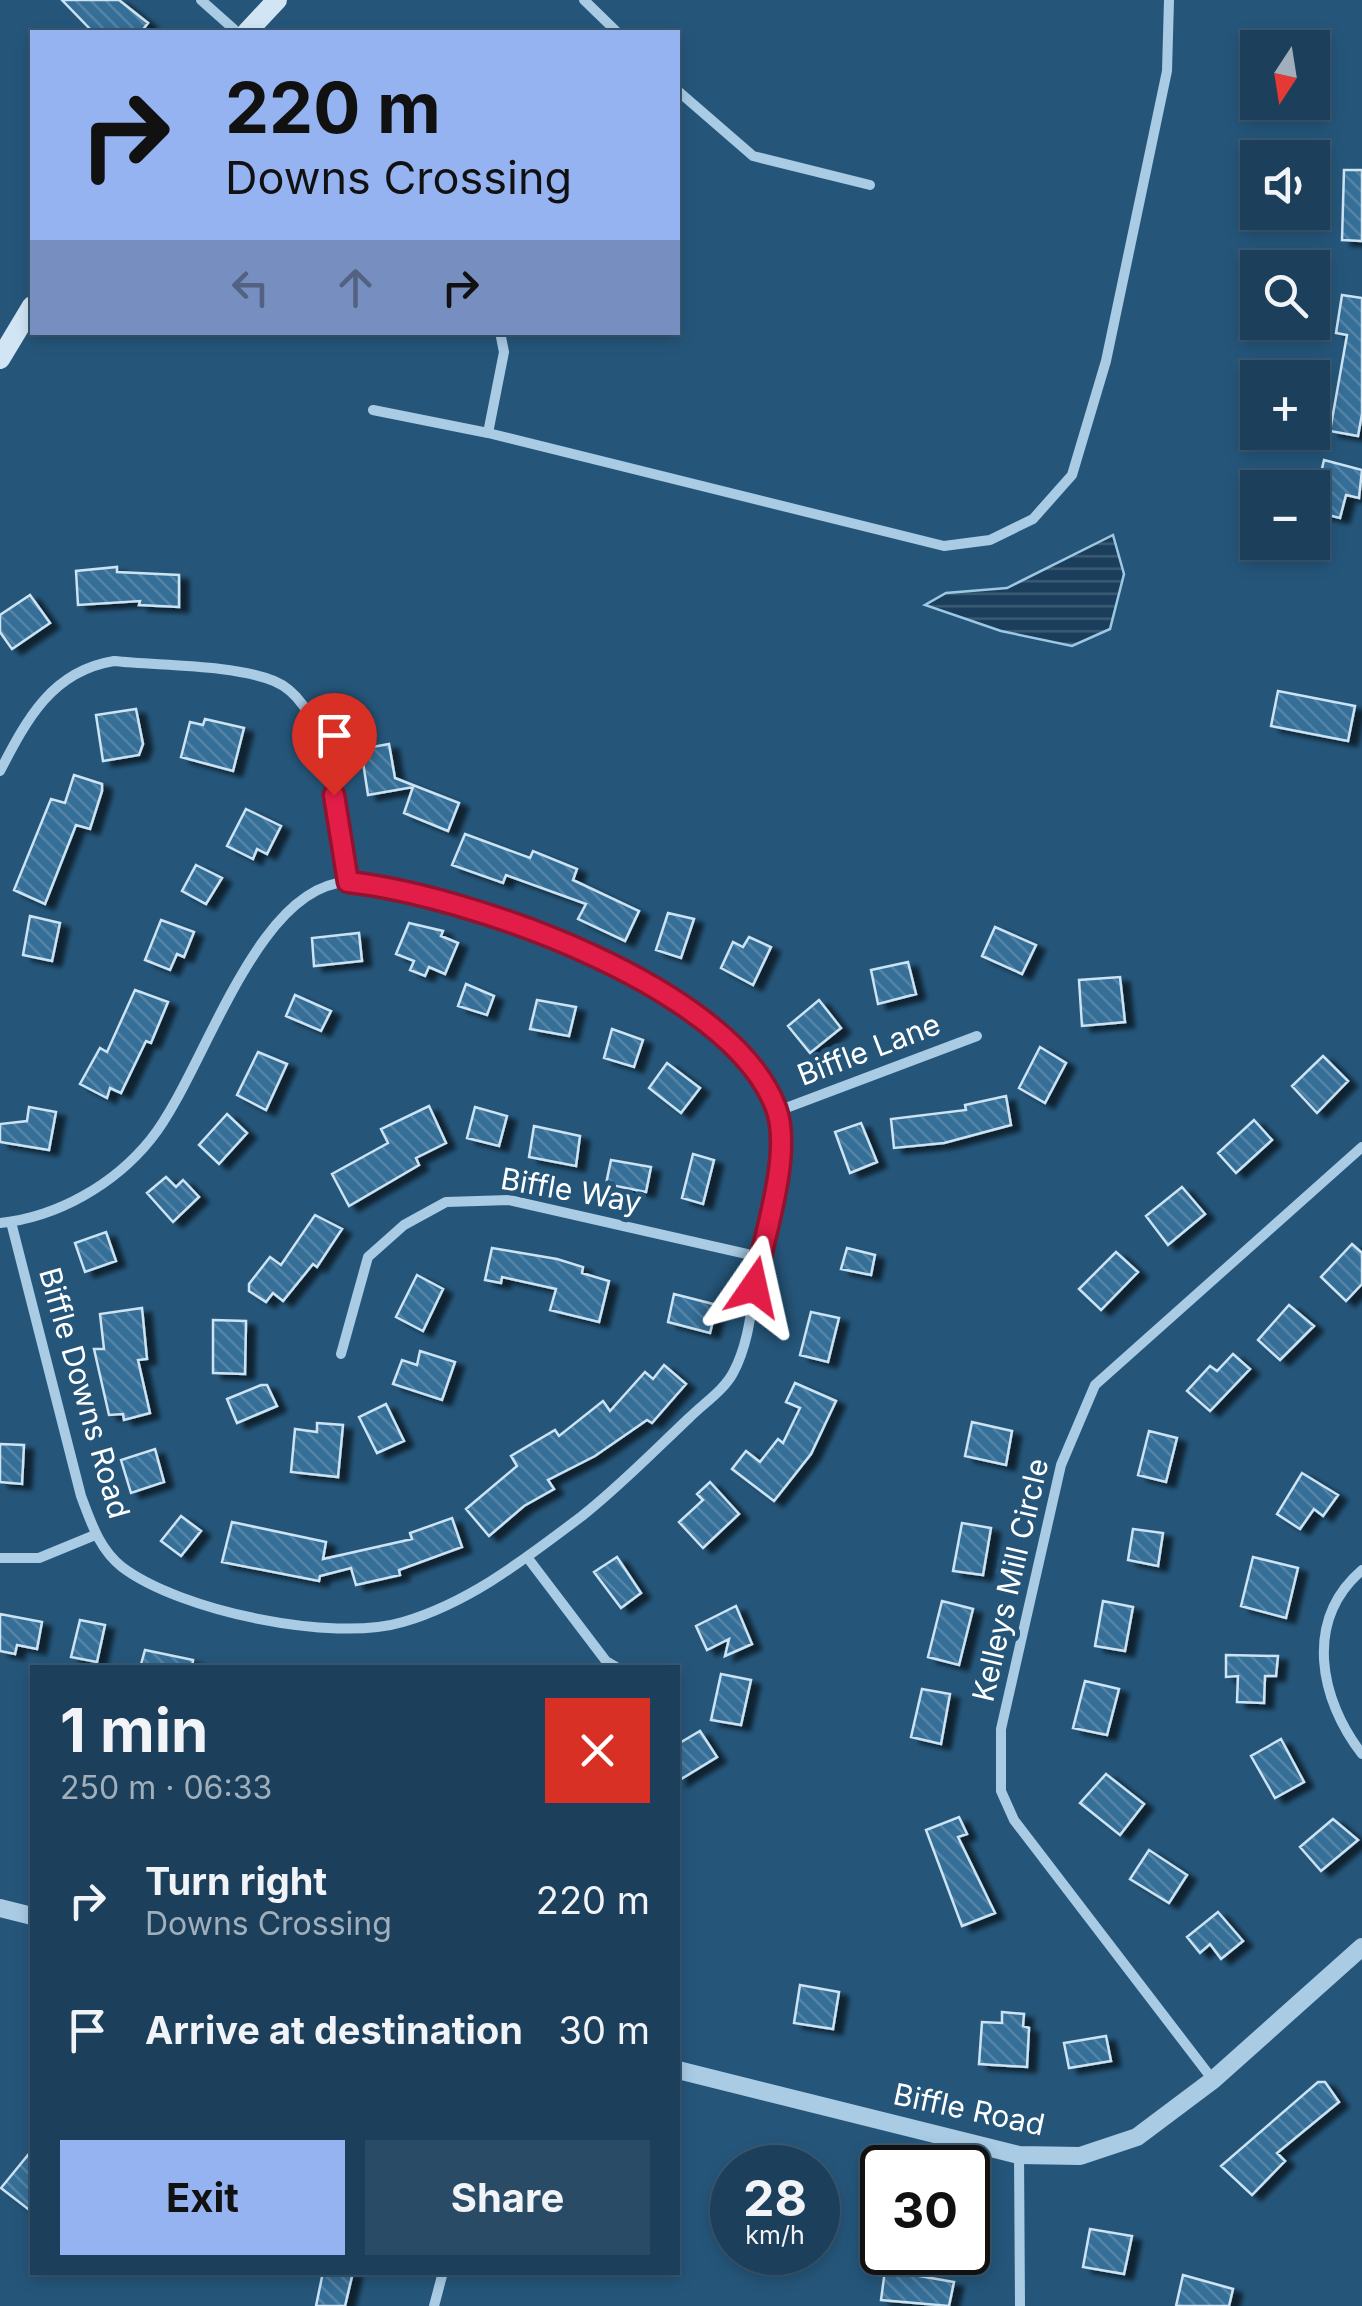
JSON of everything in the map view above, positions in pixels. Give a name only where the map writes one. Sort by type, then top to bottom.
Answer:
[{"type":"main road","points":[[248,30],[277,0]]},
{"type":"main road","points":[[0,359],[30,309]]},
{"type":"street","points":[[201,0],[234,30]]},
{"type":"street","points":[[584,0],[616,30]]},
{"type":"street","points":[[373,410],[488,433],[944,546],[990,540],[1032,520],[1072,475],[1106,361],[1167,72],[1168,0]]},
{"type":"street","points":[[680,93],[753,156],[870,185]]},
{"type":"street","points":[[488,433],[504,352],[501,335]]},
{"type":"street","points":[[0,771],[42,701],[66,676],[90,665],[114,661],[274,681],[300,699],[316,727],[328,769],[348,882]]},
{"type":"street","name":"Biffle Downs Road","points":[[348,882],[403,888],[488,912],[661,992],[712,1022],[766,1087],[778,1111],[778,1170],[744,1346],[731,1378],[607,1496],[528,1557],[462,1600],[398,1624],[321,1628],[231,1610],[153,1586],[118,1564],[95,1535],[6,1222],[61,1207],[108,1183],[153,1138],[263,941],[298,901],[319,887],[348,882]]},
{"type":"street","name":"Biffle Lane","points":[[778,1111],[977,1036]]},
{"type":"street","name":"Kelleys Mill Circle","points":[[1213,2080],[1014,1820],[1001,1791],[1002,1729],[1062,1464],[1095,1384],[1362,1147]]},
{"type":"street","name":"Biffle Way","points":[[342,1354],[368,1257],[404,1224],[446,1202],[509,1200],[760,1257]]},
{"type":"street","points":[[0,1558],[38,1558],[95,1535]]},
{"type":"street","points":[[528,1557],[613,1665]]},
{"type":"street","points":[[1362,1570],[1348,1582],[1333,1609],[1324,1639],[1323,1671],[1330,1702],[1362,1754]]},
{"type":"street","points":[[0,1908],[30,1916]]},
{"type":"street","name":"Biffle Road","points":[[680,2070],[1019,2155],[1080,2156],[1136,2136],[1213,2080],[1362,1947]]},
{"type":"street","points":[[1019,2155],[1020,2306]]},
{"type":"street","points":[[434,2306],[442,2275]]},
{"type":"water","points":[[1113,535],[1124,574],[1110,629],[1072,646],[1001,631],[925,605],[946,593],[1007,588]]},
{"type":"building","points":[[62,0],[119,0],[148,23],[143,30],[91,30]]},
{"type":"building","points":[[1344,170],[1362,170],[1362,241],[1342,240]]},
{"type":"building","points":[[1342,295],[1362,298],[1362,414],[1358,436],[1330,431],[1347,335],[1336,333]]},
{"type":"building","points":[[1324,460],[1362,470],[1359,498],[1346,495],[1340,518],[1330,516],[1330,470],[1322,470]]},
{"type":"building","points":[[117,567],[117,572],[179,575],[179,607],[139,605],[140,601],[78,605],[76,571]]},
{"type":"building","points":[[30,595],[50,623],[12,649],[0,632],[0,615]]},
{"type":"building","points":[[1278,691],[1355,706],[1348,741],[1271,726]]},
{"type":"building","points":[[136,709],[143,744],[139,755],[103,761],[96,715]]},
{"type":"building","points":[[205,719],[244,728],[233,771],[181,757],[190,722],[203,725]]},
{"type":"building","points":[[389,744],[395,778],[459,803],[448,831],[404,813],[413,787],[368,795],[361,749]]},
{"type":"building","points":[[74,775],[102,784],[102,791],[90,829],[76,825],[45,904],[14,890],[51,799],[65,803]]},
{"type":"building","points":[[246,809],[281,826],[267,854],[257,849],[253,859],[227,846]]},
{"type":"building","points":[[465,834],[530,858],[533,851],[577,869],[573,880],[639,911],[625,941],[578,919],[586,904],[506,875],[503,883],[452,865]]},
{"type":"building","points":[[196,865],[222,878],[206,904],[182,891]]},
{"type":"building","points":[[668,913],[694,919],[681,958],[656,950]]},
{"type":"building","points":[[30,916],[60,923],[52,961],[23,955]]},
{"type":"building","points":[[161,920],[194,932],[184,957],[177,954],[170,970],[145,960]]},
{"type":"building","points":[[409,923],[443,931],[441,936],[458,943],[445,974],[429,967],[425,976],[410,970],[414,961],[396,954]]},
{"type":"building","points":[[995,927],[1036,945],[1022,974],[982,956]]},
{"type":"building","points":[[359,933],[362,961],[314,966],[312,938]]},
{"type":"building","points":[[749,937],[771,947],[753,985],[721,968],[733,942],[743,947]]},
{"type":"building","points":[[908,962],[916,994],[878,1004],[871,970]]},
{"type":"building","points":[[1120,977],[1125,1022],[1082,1026],[1079,980]]},
{"type":"building","points":[[466,984],[494,996],[487,1015],[458,1006]]},
{"type":"building","points":[[135,990],[168,1002],[151,1043],[146,1041],[121,1093],[110,1088],[107,1098],[80,1084],[100,1048],[107,1052]]},
{"type":"building","points":[[295,995],[331,1011],[321,1031],[286,1016]]},
{"type":"building","points":[[537,1000],[576,1007],[569,1036],[530,1029]]},
{"type":"building","points":[[819,1000],[841,1028],[810,1053],[788,1026]]},
{"type":"building","points":[[612,1029],[643,1040],[634,1067],[604,1058]]},
{"type":"building","points":[[1040,1047],[1066,1063],[1045,1103],[1019,1088]]},
{"type":"building","points":[[258,1052],[287,1064],[266,1110],[237,1095]]},
{"type":"building","points":[[1323,1056],[1348,1081],[1317,1113],[1292,1086]]},
{"type":"building","points":[[667,1063],[700,1088],[681,1113],[649,1088]]},
{"type":"building","points":[[1006,1096],[1011,1125],[944,1143],[894,1148],[891,1119],[966,1110],[965,1105]]},
{"type":"building","points":[[429,1106],[446,1143],[416,1158],[419,1165],[349,1206],[332,1174],[388,1143],[381,1129]]},
{"type":"building","points":[[29,1107],[56,1112],[49,1150],[0,1142],[0,1124],[27,1121]]},
{"type":"building","points":[[475,1107],[507,1116],[499,1146],[467,1138]]},
{"type":"building","points":[[227,1114],[247,1133],[219,1164],[199,1145]]},
{"type":"building","points":[[1254,1120],[1272,1140],[1236,1173],[1218,1153]]},
{"type":"building","points":[[861,1123],[877,1162],[850,1173],[835,1132]]},
{"type":"building","points":[[534,1126],[580,1136],[576,1166],[529,1157]]},
{"type":"building","points":[[693,1154],[714,1160],[703,1204],[682,1198]]},
{"type":"building","points":[[611,1160],[651,1167],[646,1192],[606,1184]]},
{"type":"building","points":[[166,1177],[176,1187],[183,1180],[199,1197],[173,1222],[147,1193]]},
{"type":"building","points":[[1182,1187],[1205,1214],[1168,1245],[1146,1216]]},
{"type":"building","points":[[315,1215],[342,1229],[317,1267],[313,1264],[283,1301],[273,1293],[266,1302],[249,1291],[249,1284],[270,1257],[281,1265]]},
{"type":"building","points":[[106,1232],[116,1261],[85,1272],[75,1243]]},
{"type":"building","points":[[1352,1244],[1362,1253],[1362,1284],[1346,1301],[1321,1277]]},
{"type":"building","points":[[492,1248],[557,1259],[583,1267],[582,1273],[609,1281],[599,1322],[550,1310],[556,1289],[502,1277],[501,1283],[485,1280]]},
{"type":"building","points":[[847,1248],[875,1255],[871,1275],[841,1269]]},
{"type":"building","points":[[1116,1252],[1138,1272],[1101,1310],[1079,1289]]},
{"type":"building","points":[[417,1275],[443,1289],[423,1331],[396,1317]]},
{"type":"building","points":[[674,1294],[717,1305],[710,1333],[668,1322]]},
{"type":"building","points":[[1289,1305],[1314,1326],[1280,1360],[1258,1340]]},
{"type":"building","points":[[142,1308],[147,1359],[138,1360],[150,1413],[124,1420],[123,1414],[109,1415],[94,1349],[104,1349],[100,1314]]},
{"type":"building","points":[[811,1312],[839,1318],[828,1362],[800,1355]]},
{"type":"building","points":[[213,1320],[246,1321],[245,1374],[213,1373]]},
{"type":"building","points":[[420,1351],[455,1362],[442,1400],[393,1384],[402,1360],[417,1365]]},
{"type":"building","points":[[1233,1354],[1250,1369],[1210,1411],[1187,1391],[1210,1366],[1217,1371]]},
{"type":"building","points":[[664,1365],[686,1384],[652,1423],[647,1420],[595,1456],[548,1480],[554,1489],[524,1506],[489,1536],[466,1509],[517,1466],[511,1456],[555,1430],[559,1436],[603,1401],[610,1411],[645,1372],[653,1379]]},
{"type":"building","points":[[795,1383],[836,1401],[811,1454],[774,1501],[732,1469],[746,1451],[760,1462],[778,1439],[783,1443],[800,1408],[786,1402]]},
{"type":"building","points":[[267,1385],[277,1406],[237,1423],[227,1399]]},
{"type":"building","points":[[386,1404],[404,1441],[377,1453],[359,1417]]},
{"type":"building","points":[[972,1422],[1012,1431],[1006,1465],[965,1456]]},
{"type":"building","points":[[317,1423],[343,1425],[338,1477],[291,1472],[295,1429],[317,1432]]},
{"type":"building","points":[[1149,1431],[1177,1438],[1166,1482],[1138,1475]]},
{"type":"building","points":[[0,1444],[24,1445],[22,1484],[0,1482]]},
{"type":"building","points":[[155,1449],[164,1482],[131,1493],[121,1460]]},
{"type":"building","points":[[1302,1473],[1338,1495],[1323,1516],[1314,1509],[1300,1529],[1277,1514]]},
{"type":"building","points":[[710,1482],[739,1514],[703,1548],[679,1522],[703,1500],[697,1494]]},
{"type":"building","points":[[181,1516],[201,1531],[181,1556],[161,1541]]},
{"type":"building","points":[[452,1518],[462,1547],[399,1570],[400,1575],[356,1585],[351,1568],[320,1576],[319,1581],[222,1562],[232,1522],[326,1542],[323,1559],[412,1539],[410,1533]]},
{"type":"building","points":[[962,1523],[991,1528],[983,1575],[953,1571]]},
{"type":"building","points":[[1133,1529],[1163,1533],[1158,1566],[1128,1560]]},
{"type":"building","points":[[617,1557],[641,1593],[621,1608],[594,1572]]},
{"type":"building","points":[[1253,1557],[1298,1568],[1286,1618],[1241,1606]]},
{"type":"building","points":[[942,1601],[973,1609],[959,1665],[928,1657]]},
{"type":"building","points":[[1103,1601],[1133,1607],[1125,1651],[1095,1646]]},
{"type":"building","points":[[736,1606],[752,1644],[725,1656],[729,1639],[707,1650],[696,1626]]},
{"type":"building","points":[[0,1614],[42,1622],[37,1649],[17,1645],[15,1654],[0,1651]]},
{"type":"building","points":[[80,1620],[105,1625],[97,1662],[71,1657]]},
{"type":"building","points":[[145,1650],[193,1660],[192,1665],[141,1665]]},
{"type":"building","points":[[1226,1655],[1278,1656],[1276,1676],[1265,1676],[1264,1703],[1237,1702],[1238,1676],[1226,1677]]},
{"type":"building","points":[[721,1674],[751,1680],[741,1725],[711,1720]]},
{"type":"building","points":[[1085,1681],[1119,1689],[1107,1735],[1073,1728]]},
{"type":"building","points":[[922,1689],[950,1694],[941,1744],[911,1737]]},
{"type":"building","points":[[700,1731],[717,1757],[680,1780],[680,1743]]},
{"type":"building","points":[[1281,1739],[1304,1782],[1275,1798],[1251,1756]]},
{"type":"building","points":[[1106,1774],[1144,1804],[1120,1835],[1080,1803]]},
{"type":"building","points":[[959,1817],[967,1834],[958,1837],[995,1913],[962,1926],[926,1830]]},
{"type":"building","points":[[1333,1819],[1358,1840],[1321,1871],[1300,1847]]},
{"type":"building","points":[[1149,1850],[1187,1875],[1169,1903],[1130,1879]]},
{"type":"building","points":[[1218,1912],[1243,1941],[1221,1959],[1210,1944],[1200,1953],[1187,1937]]},
{"type":"building","points":[[800,1985],[839,1992],[833,2029],[794,2023]]},
{"type":"building","points":[[1002,2012],[1024,2014],[1023,2026],[1029,2028],[1027,2067],[979,2064],[982,2022],[1002,2023]]},
{"type":"building","points":[[1106,2036],[1111,2061],[1069,2068],[1064,2043]]},
{"type":"building","points":[[1318,2082],[1325,2082],[1339,2102],[1277,2153],[1285,2161],[1252,2195],[1221,2166]]},
{"type":"building","points":[[30,2152],[30,2210],[1,2188]]},
{"type":"building","points":[[1090,2229],[1132,2236],[1124,2274],[1083,2267]]},
{"type":"building","points":[[322,2275],[352,2275],[345,2306],[316,2306]]},
{"type":"building","points":[[884,2275],[954,2282],[949,2306],[881,2300]]},
{"type":"building","points":[[1183,2275],[1233,2289],[1229,2306],[1176,2306]]},
{"type":"route","points":[[334,795],[348,882],[403,888],[488,912],[661,992],[712,1022],[766,1087],[778,1111],[778,1170],[754,1287]]}]
